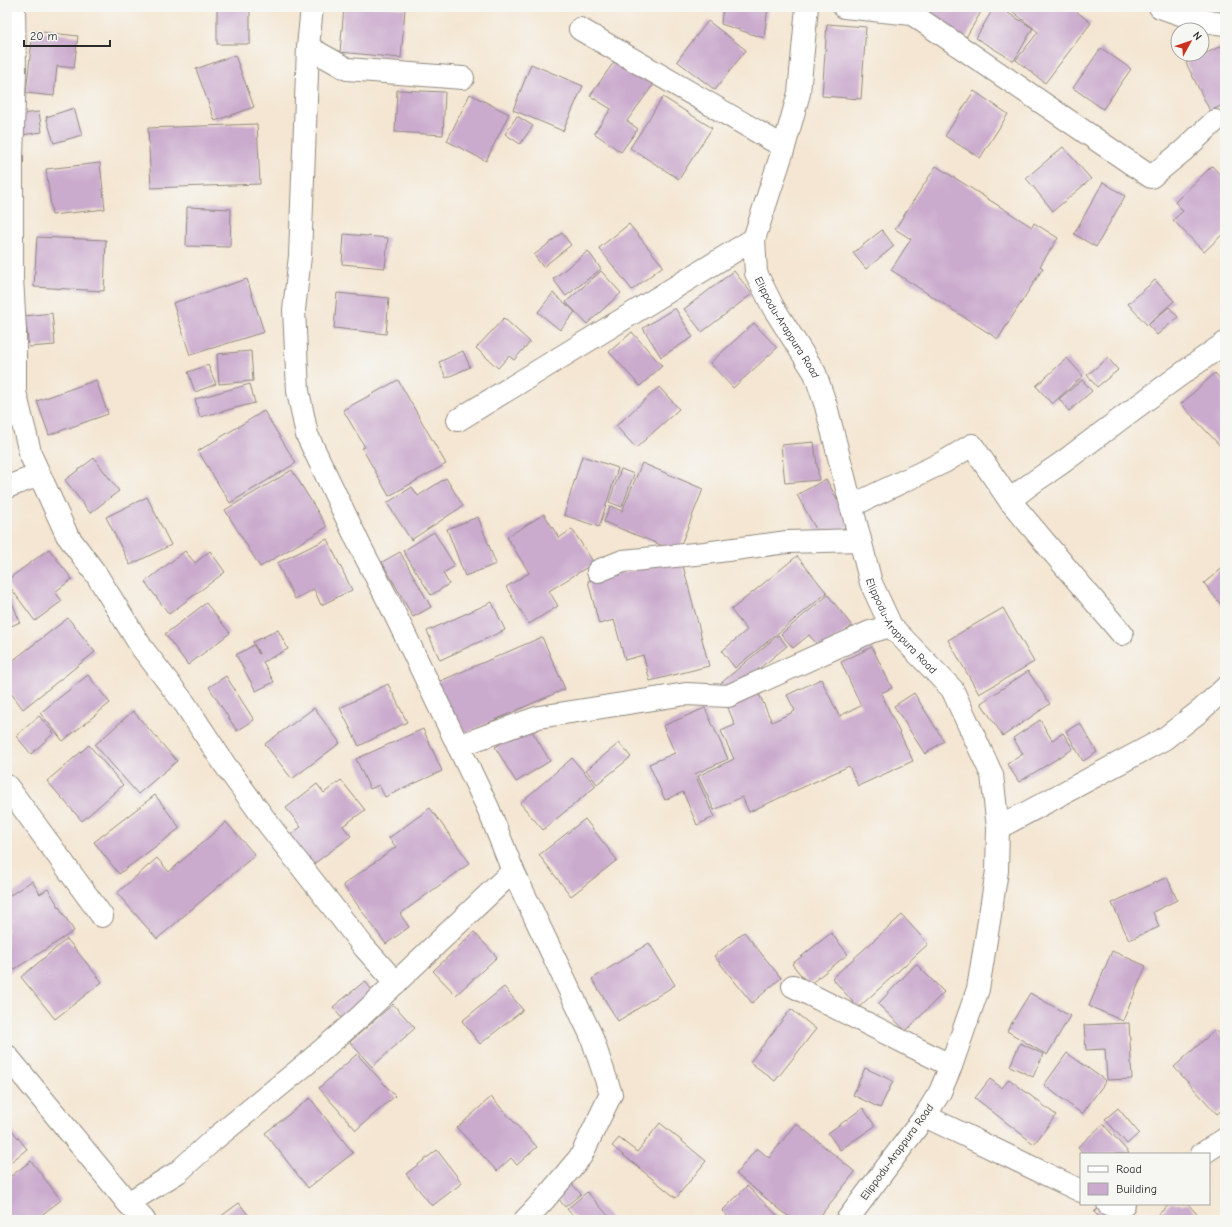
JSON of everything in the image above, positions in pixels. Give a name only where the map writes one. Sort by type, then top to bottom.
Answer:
[{"type":"street","points":[[14,7],[15,71],[12,157],[12,278],[15,330],[15,392],[31,456],[67,535],[96,574],[142,648],[185,704],[225,765],[268,825],[364,947],[396,983]]},
{"type":"street","points":[[312,7],[308,47],[300,256],[294,310],[298,391],[304,421],[308,435],[360,546],[391,606],[488,808],[514,871],[591,1035],[611,1094],[581,1156],[525,1220]]},
{"type":"street","name":"Elippodu-Arappura Road","points":[[807,7],[800,93],[754,238],[756,273],[773,307],[815,373],[826,406],[871,583],[892,626],[952,689],[992,775],[998,828],[997,871],[978,989],[951,1066],[940,1092],[925,1116],[847,1220]]},
{"type":"street","points":[[844,7],[914,11],[1151,177],[1183,151],[1215,121]]},
{"type":"street","points":[[1160,7],[1184,16],[1212,23],[1225,24]]},
{"type":"street","points":[[580,30],[784,147]]},
{"type":"street","points":[[308,47],[347,69],[463,78]]},
{"type":"street","points":[[458,420],[754,238]]},
{"type":"street","points":[[1010,501],[1020,491],[1069,458],[1176,377],[1225,343]]},
{"type":"street","points":[[852,506],[944,462],[972,445],[1010,501],[1122,634]]},
{"type":"street","points":[[7,487],[39,475]]},
{"type":"street","points":[[598,571],[623,561],[705,553],[787,542],[860,540]]},
{"type":"street","points":[[458,746],[539,717],[686,694],[728,696],[870,632],[892,626]]},
{"type":"street","points":[[998,828],[1164,739],[1200,711],[1225,688]]},
{"type":"street","points":[[7,786],[102,916]]},
{"type":"street","points":[[128,1203],[178,1172],[212,1141],[311,1060],[362,1015],[514,871]]},
{"type":"street","points":[[793,986],[951,1066]]},
{"type":"street","points":[[7,1056],[128,1203],[144,1220]]},
{"type":"street","points":[[925,1116],[1080,1191]]},
{"type":"street","points":[[1204,1153],[1225,1139]]},
{"type":"street","points":[[1110,1205],[1117,1208],[1122,1205]]},
{"type":"building","points":[[217,7],[250,7],[250,44],[217,44]]},
{"type":"building","points":[[344,7],[388,7],[405,9],[401,58],[340,52]]},
{"type":"building","points":[[723,7],[768,7],[764,38],[721,24]]},
{"type":"building","points":[[934,7],[984,7],[965,39],[928,17]]},
{"type":"building","points":[[994,7],[998,7],[1033,28],[1014,61],[976,38]]},
{"type":"building","points":[[1007,7],[1071,7],[1091,23],[1045,83],[1016,60],[1038,32]]},
{"type":"building","points":[[708,21],[746,50],[715,90],[677,61]]},
{"type":"building","points":[[827,24],[866,27],[861,99],[822,96]]},
{"type":"building","points":[[33,31],[78,36],[74,68],[57,66],[54,96],[26,93]]},
{"type":"building","points":[[1221,46],[1225,55],[1225,104],[1210,111],[1186,63],[1210,62],[1210,51]]},
{"type":"building","points":[[1101,48],[1131,69],[1103,109],[1073,88]]},
{"type":"building","points":[[235,55],[254,107],[215,121],[196,69]]},
{"type":"building","points":[[616,59],[653,85],[627,121],[638,129],[621,152],[594,133],[611,109],[590,96]]},
{"type":"building","points":[[531,64],[583,86],[563,131],[513,110]]},
{"type":"building","points":[[397,90],[445,92],[443,135],[395,132]]},
{"type":"building","points":[[974,91],[1008,114],[980,158],[945,136]]},
{"type":"building","points":[[470,94],[509,114],[486,161],[447,141]]},
{"type":"building","points":[[663,97],[712,128],[679,179],[630,148]]},
{"type":"building","points":[[74,108],[82,135],[54,143],[46,117]]},
{"type":"building","points":[[39,112],[42,132],[22,135],[19,114]]},
{"type":"building","points":[[517,116],[533,126],[520,144],[505,134]]},
{"type":"building","points":[[257,124],[260,184],[151,188],[148,128]]},
{"type":"building","points":[[1063,147],[1091,179],[1053,211],[1026,178]]},
{"type":"building","points":[[100,163],[105,209],[52,215],[46,169]]},
{"type":"building","points":[[936,166],[1032,227],[1034,223],[1058,238],[1040,266],[1043,268],[998,339],[891,270],[911,239],[895,229]]},
{"type":"building","points":[[1212,166],[1225,180],[1225,232],[1204,252],[1173,220],[1183,211],[1175,202]]},
{"type":"building","points":[[1103,182],[1125,196],[1096,247],[1074,234]]},
{"type":"building","points":[[187,207],[231,209],[230,247],[186,246]]},
{"type":"building","points":[[629,224],[663,266],[632,290],[599,248]]},
{"type":"building","points":[[882,230],[894,246],[866,269],[853,253]]},
{"type":"building","points":[[562,233],[571,245],[543,267],[534,255]]},
{"type":"building","points":[[344,234],[388,238],[385,268],[342,264]]},
{"type":"building","points":[[37,237],[106,240],[104,291],[34,287]]},
{"type":"building","points":[[588,251],[601,269],[566,296],[553,279]]},
{"type":"building","points":[[601,271],[621,293],[587,324],[566,302]]},
{"type":"building","points":[[734,271],[752,294],[702,332],[684,309]]},
{"type":"building","points":[[247,279],[264,332],[190,355],[173,303]]},
{"type":"building","points":[[1155,280],[1174,301],[1147,325],[1128,304]]},
{"type":"building","points":[[337,293],[389,298],[386,334],[334,328]]},
{"type":"building","points":[[553,293],[575,312],[560,330],[538,312]]},
{"type":"building","points":[[1169,307],[1178,317],[1157,335],[1148,325]]},
{"type":"building","points":[[675,308],[693,337],[661,357],[643,328]]},
{"type":"building","points":[[52,313],[55,345],[29,347],[25,316]]},
{"type":"building","points":[[504,318],[530,342],[514,360],[509,356],[498,368],[476,348]]},
{"type":"building","points":[[754,323],[777,348],[733,388],[710,363]]},
{"type":"building","points":[[632,332],[662,366],[640,386],[609,352]]},
{"type":"building","points":[[251,351],[253,381],[219,384],[217,354]]},
{"type":"building","points":[[463,351],[470,367],[446,378],[439,362]]},
{"type":"building","points":[[1067,358],[1083,376],[1052,404],[1036,386]]},
{"type":"building","points":[[1108,358],[1118,370],[1097,387],[1087,375]]},
{"type":"building","points":[[208,365],[216,384],[195,392],[188,372]]},
{"type":"building","points":[[1215,373],[1225,384],[1225,447],[1223,449],[1181,404]]},
{"type":"building","points":[[96,380],[108,414],[49,435],[37,401]]},
{"type":"building","points":[[398,380],[446,464],[389,496],[362,448],[365,447],[343,410]]},
{"type":"building","points":[[1082,380],[1092,391],[1069,411],[1059,399]]},
{"type":"building","points":[[250,384],[255,403],[200,417],[195,399]]},
{"type":"building","points":[[659,387],[679,409],[636,448],[616,426]]},
{"type":"building","points":[[264,411],[296,463],[230,503],[198,451]]},
{"type":"building","points":[[814,442],[819,480],[785,483],[781,445]]},
{"type":"building","points":[[582,456],[618,468],[599,527],[564,515]]},
{"type":"building","points":[[94,458],[119,491],[90,513],[65,480]]},
{"type":"building","points":[[642,463],[703,489],[678,552],[604,522],[610,506],[622,511]]},
{"type":"building","points":[[621,469],[634,474],[622,507],[609,502]]},
{"type":"building","points":[[292,470],[327,527],[260,567],[225,510]]},
{"type":"building","points":[[446,478],[463,506],[411,540],[387,503],[412,487],[418,496]]},
{"type":"building","points":[[826,479],[851,524],[822,540],[797,495]]},
{"type":"building","points":[[147,497],[171,545],[130,565],[106,517]]},
{"type":"building","points":[[544,514],[559,538],[572,529],[594,563],[549,591],[558,606],[529,624],[506,587],[529,573],[507,537]]},
{"type":"building","points":[[478,517],[496,564],[465,576],[447,529]]},
{"type":"building","points":[[434,532],[455,566],[443,573],[449,584],[431,595],[403,551]]},
{"type":"building","points":[[327,539],[352,590],[321,605],[314,589],[295,599],[277,563]]},
{"type":"building","points":[[49,549],[72,579],[55,592],[62,601],[35,621],[7,583],[7,580]]},
{"type":"building","points":[[185,551],[195,563],[210,551],[225,572],[169,614],[145,582]]},
{"type":"building","points":[[400,552],[431,607],[413,617],[382,562]]},
{"type":"building","points":[[797,556],[827,593],[735,668],[722,651],[747,630],[731,610]]},
{"type":"building","points":[[681,558],[709,666],[650,681],[643,655],[625,660],[614,620],[599,624],[588,581]]},
{"type":"building","points":[[1225,566],[1225,610],[1204,583]]},
{"type":"building","points":[[7,590],[20,622],[7,628]]},
{"type":"building","points":[[828,595],[852,626],[822,650],[809,635],[793,648],[781,634]]},
{"type":"building","points":[[492,602],[505,630],[440,660],[427,631]]},
{"type":"building","points":[[206,603],[230,633],[188,665],[165,634]]},
{"type":"building","points":[[1003,608],[1034,662],[979,694],[948,640]]},
{"type":"building","points":[[68,618],[95,652],[23,709],[7,688],[7,665]]},
{"type":"building","points":[[278,630],[288,649],[263,662],[274,682],[256,691],[236,655],[254,645],[259,654],[253,642]]},
{"type":"building","points":[[778,635],[787,646],[728,694],[720,684]]},
{"type":"building","points":[[542,637],[565,689],[459,736],[436,683]]},
{"type":"building","points":[[872,647],[892,688],[881,693],[913,761],[858,786],[849,766],[749,812],[742,797],[714,810],[698,776],[734,759],[721,731],[735,725],[728,708],[759,694],[772,722],[795,711],[787,695],[821,679],[839,716],[861,706],[841,662]]},
{"type":"building","points":[[1028,671],[1050,704],[1003,736],[981,703]]},
{"type":"building","points":[[88,675],[110,703],[63,741],[40,713]]},
{"type":"building","points":[[226,676],[254,720],[237,731],[209,687]]},
{"type":"building","points":[[388,684],[407,722],[359,746],[340,708]]},
{"type":"building","points":[[914,693],[944,741],[925,754],[894,706]]},
{"type":"building","points":[[314,708],[340,743],[292,779],[265,744]]},
{"type":"building","points":[[705,708],[728,759],[695,774],[714,817],[697,825],[683,792],[665,800],[649,764],[675,753],[663,726]]},
{"type":"building","points":[[133,711],[177,761],[138,794],[95,745]]},
{"type":"building","points":[[39,716],[54,733],[31,754],[16,736]]},
{"type":"building","points":[[1040,720],[1052,740],[1063,733],[1073,749],[1019,782],[1007,764],[1023,754],[1013,738]]},
{"type":"building","points":[[1080,723],[1097,752],[1083,761],[1066,731]]},
{"type":"building","points":[[529,726],[550,761],[516,782],[495,747]]},
{"type":"building","points":[[423,729],[442,771],[385,797],[379,785],[370,789],[356,759]]},
{"type":"building","points":[[619,743],[631,757],[597,784],[586,770]]},
{"type":"building","points":[[89,745],[123,785],[82,821],[47,781]]},
{"type":"building","points":[[572,758],[596,786],[543,830],[520,803]]},
{"type":"building","points":[[341,780],[365,810],[343,826],[351,836],[311,866],[288,836],[301,827],[286,808],[317,784],[324,793]]},
{"type":"building","points":[[155,795],[180,828],[119,874],[94,842]]},
{"type":"building","points":[[430,808],[470,863],[400,914],[409,927],[386,944],[343,885],[396,847],[389,838]]},
{"type":"building","points":[[585,819],[617,860],[571,896],[539,855]]},
{"type":"building","points":[[226,822],[255,855],[157,939],[117,893],[157,858],[169,872]]},
{"type":"building","points":[[1167,877],[1177,900],[1153,912],[1159,927],[1129,940],[1112,903]]},
{"type":"building","points":[[32,881],[40,894],[48,889],[74,931],[7,974],[7,897]]},
{"type":"building","points":[[902,915],[928,944],[858,1008],[832,978]]},
{"type":"building","points":[[474,932],[497,957],[456,995],[433,971]]},
{"type":"building","points":[[744,932],[781,978],[752,1003],[714,956]]},
{"type":"building","points":[[831,933],[848,954],[809,985],[792,964]]},
{"type":"building","points":[[67,939],[102,982],[55,1019],[21,977]]},
{"type":"building","points":[[649,943],[675,985],[618,1021],[592,979]]},
{"type":"building","points":[[1112,951],[1146,966],[1123,1021],[1089,1006]]},
{"type":"building","points":[[916,964],[944,992],[906,1031],[878,1004]]},
{"type":"building","points":[[365,981],[377,997],[345,1023],[333,1007]]},
{"type":"building","points":[[504,987],[523,1010],[480,1044],[462,1021]]},
{"type":"building","points":[[1030,993],[1070,1016],[1047,1055],[1007,1031]]},
{"type":"building","points":[[393,1004],[415,1028],[372,1067],[350,1042]]},
{"type":"building","points":[[791,1009],[816,1029],[775,1081],[750,1062]]},
{"type":"building","points":[[1129,1023],[1132,1079],[1107,1080],[1105,1049],[1086,1050],[1084,1025]]},
{"type":"building","points":[[1215,1030],[1225,1041],[1225,1107],[1217,1114],[1174,1067]]},
{"type":"building","points":[[1020,1043],[1043,1054],[1033,1077],[1010,1066]]},
{"type":"building","points":[[1067,1053],[1106,1081],[1082,1114],[1044,1085]]},
{"type":"building","points":[[357,1054],[395,1096],[356,1130],[319,1088]]},
{"type":"building","points":[[865,1068],[893,1081],[880,1108],[853,1095]]},
{"type":"building","points":[[990,1079],[1002,1088],[1009,1079],[1056,1115],[1034,1144],[975,1098]]},
{"type":"building","points":[[491,1097],[537,1147],[517,1165],[511,1158],[497,1171],[457,1128]]},
{"type":"building","points":[[310,1098],[353,1153],[308,1188],[265,1133]]},
{"type":"building","points":[[863,1108],[875,1126],[840,1150],[828,1133]]},
{"type":"building","points":[[1118,1108],[1139,1133],[1127,1144],[1105,1119]]},
{"type":"building","points":[[660,1123],[706,1161],[676,1198],[612,1146],[619,1138],[637,1152]]},
{"type":"building","points":[[796,1123],[855,1172],[817,1220],[793,1220],[736,1174],[757,1148],[769,1158]]},
{"type":"building","points":[[7,1124],[27,1149],[7,1165]]},
{"type":"building","points":[[1103,1124],[1129,1153],[1083,1153],[1078,1147]]},
{"type":"building","points":[[437,1150],[462,1183],[432,1206],[406,1174]]},
{"type":"building","points":[[31,1161],[61,1200],[35,1220],[7,1220],[7,1179]]},
{"type":"building","points":[[570,1182],[581,1194],[565,1207],[555,1194]]},
{"type":"building","points":[[747,1186],[782,1220],[732,1220],[722,1211]]},
{"type":"building","points":[[587,1192],[612,1220],[577,1220],[567,1209]]},
{"type":"building","points":[[239,1203],[252,1220],[216,1220]]},
{"type":"building","points":[[1102,1205],[1133,1205],[1116,1220],[1102,1220],[1094,1212]]},
{"type":"building","points":[[1169,1205],[1189,1205],[1201,1219],[1154,1220],[1153,1219]]}]
